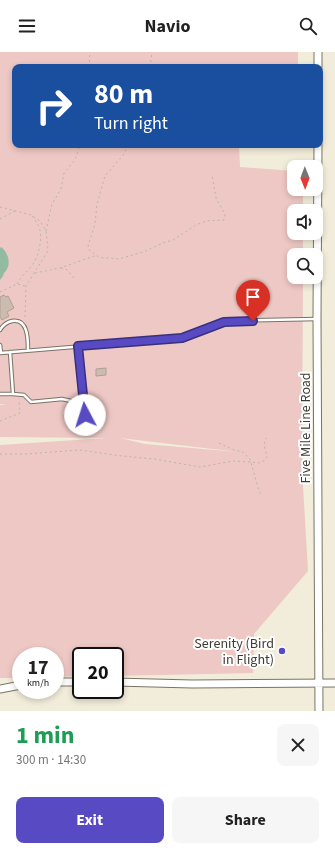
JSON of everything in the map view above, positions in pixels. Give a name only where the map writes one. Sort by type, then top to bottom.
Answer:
[{"type":"main road","points":[[318,52],[318,64]]},
{"type":"main road","name":"Five Mile Line Road","points":[[318,148],[317,319],[319,711]]},
{"type":"main road","points":[[124,682],[192,684],[335,683]]},
{"type":"main road","points":[[0,689],[12,686]]},
{"type":"lane","points":[[0,345],[1,353],[182,338],[224,322],[317,319]]},
{"type":"lane","points":[[0,330],[9,322],[16,320],[22,323],[28,340],[28,350]]},
{"type":"lane","points":[[78,346],[85,415]]},
{"type":"lane","points":[[10,352],[13,394]]},
{"type":"lane","points":[[0,394],[24,396],[31,402],[62,399],[84,402]]},
{"type":"path","points":[[89,64],[90,52]]},
{"type":"path","points":[[150,64],[152,52]]},
{"type":"path","points":[[24,326],[26,286],[48,251],[46,231],[52,204],[61,189],[64,173],[75,160],[79,148]]},
{"type":"path","points":[[127,148],[124,154],[105,176],[97,204],[95,224],[88,246],[89,250],[103,258],[119,259],[142,252],[173,240],[206,220],[224,220],[225,214],[216,198],[212,175]]},
{"type":"path","points":[[0,208],[31,215],[40,221],[46,231]]},
{"type":"path","points":[[0,219],[16,211]]},
{"type":"path","points":[[17,284],[19,279],[33,264],[40,245],[40,229],[31,215]]},
{"type":"path","points":[[34,273],[60,268],[97,255]]},
{"type":"path","points":[[60,268],[66,269],[74,278]]},
{"type":"path","points":[[0,292],[17,284],[26,286]]},
{"type":"path","points":[[0,421],[20,413],[19,395]]},
{"type":"path","points":[[0,454],[26,454],[80,450],[122,456],[154,458],[200,467],[233,461],[260,463],[267,457],[264,445],[266,438]]},
{"type":"path","points":[[219,443],[234,450],[243,452],[250,459],[259,491],[262,496]]},
{"type":"shaded area","points":[[0,52],[298,52],[298,64],[12,64],[12,148],[239,148],[240,167],[287,170],[287,196],[303,196],[303,204],[287,204],[287,240],[303,240],[303,248],[287,248],[287,284],[303,284],[302,469],[308,571],[254,634],[253,673],[124,676],[124,647],[72,647],[72,676],[64,677],[64,647],[12,647],[12,678],[0,678],[0,445],[107,438],[0,437],[0,405],[6,404],[0,404]],"holes":[[[120,438],[238,452],[145,444]]]},
{"type":"shaded area","points":[[1,247],[8,256],[9,263],[0,280],[0,248]]},
{"type":"building","points":[[4,295],[6,297],[8,296],[14,308],[7,312],[9,316],[2,320],[0,317],[0,297]]},
{"type":"building","points":[[106,368],[106,375],[96,376],[96,369]]},
{"type":"place","name":"Serenity (Bird in Flight)","points":[[282,651]]},
{"type":"route","points":[[85,415],[78,346],[182,338],[224,322],[253,321]]}]
